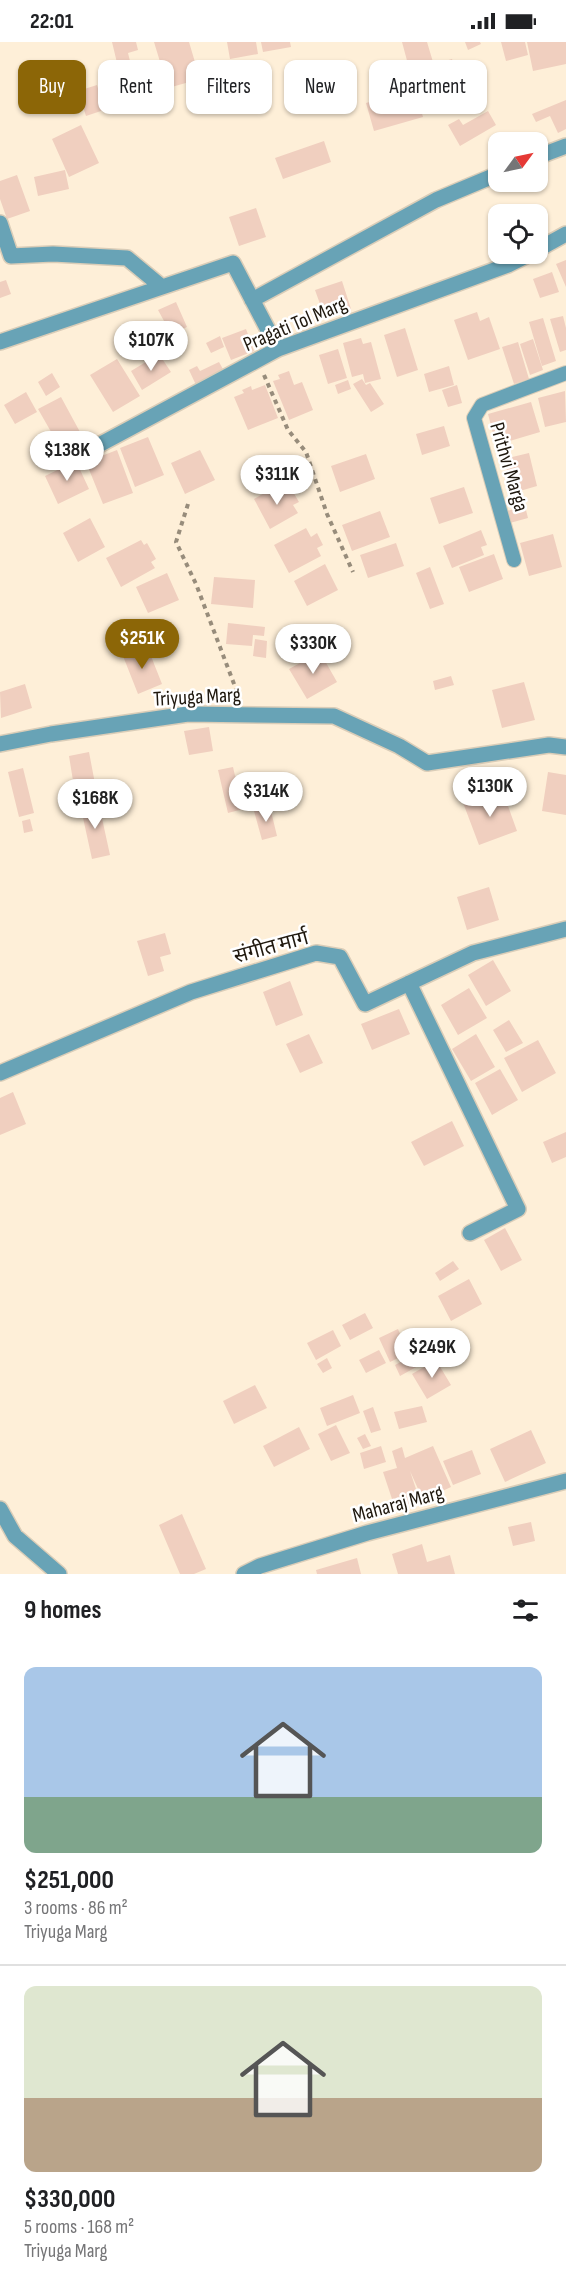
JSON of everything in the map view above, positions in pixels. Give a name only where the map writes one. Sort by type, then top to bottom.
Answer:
[{"type":"street","points":[[548,153],[566,146]]},
{"type":"street","points":[[252,300],[436,200],[488,178]]},
{"type":"street","points":[[0,223],[11,256],[53,254],[127,258],[162,287]]},
{"type":"street","points":[[548,244],[566,234]]},
{"type":"street","points":[[0,342],[233,264],[278,349]]},
{"type":"street","name":"Pragati Tol Marg","points":[[84,453],[278,349],[510,264]]},
{"type":"street","name":"Triyuga Marg","points":[[0,744],[51,734],[188,714],[334,716],[399,746],[427,763],[549,746],[566,747]]},
{"type":"street","name":"संगीत मार्ग","points":[[0,1073],[191,992],[316,953],[340,957],[365,1004],[473,953],[566,929]]},
{"type":"street","points":[[409,983],[518,1209],[470,1233]]},
{"type":"street","name":"Maharaj Marg","points":[[244,1574],[260,1566],[367,1533],[566,1481]]},
{"type":"street","points":[[0,1509],[15,1536],[59,1574]]},
{"type":"lane","name":"Prithvi Marga","points":[[514,560],[474,418],[482,405],[566,373]]},
{"type":"path","points":[[257,361],[288,430],[306,452],[327,514],[353,572]]},
{"type":"path","points":[[188,504],[176,542],[196,584],[246,715]]},
{"type":"building","points":[[112,42],[136,42],[138,50],[128,53],[130,60],[116,60]]},
{"type":"building","points":[[154,42],[189,42],[194,60],[186,60],[186,83],[174,86],[174,60],[159,60]]},
{"type":"building","points":[[227,42],[256,42],[258,54],[230,59]]},
{"type":"building","points":[[261,42],[290,42],[291,47],[263,52]]},
{"type":"building","points":[[402,42],[427,42],[432,60],[407,60]]},
{"type":"building","points":[[465,42],[480,42],[481,44],[468,50]]},
{"type":"building","points":[[501,42],[525,42],[528,55],[506,61]]},
{"type":"building","points":[[527,42],[566,42],[566,64],[533,71]]},
{"type":"building","points":[[97,85],[98,112],[86,116],[85,114],[86,88]]},
{"type":"building","points":[[566,100],[566,129],[558,133],[550,116],[536,122],[532,114]]},
{"type":"building","points":[[487,112],[496,125],[460,146],[448,125],[459,119],[463,125],[483,114],[487,114]]},
{"type":"building","points":[[369,114],[422,114],[423,117],[374,131]]},
{"type":"building","points":[[81,125],[99,163],[69,177],[52,139]]},
{"type":"building","points":[[324,141],[331,162],[283,179],[275,158]]},
{"type":"building","points":[[65,170],[69,189],[38,196],[34,177]]},
{"type":"building","points":[[17,175],[30,211],[7,219],[0,199],[0,181]]},
{"type":"building","points":[[256,208],[266,237],[239,246],[229,217]]},
{"type":"building","points":[[566,260],[566,287],[556,264]]},
{"type":"building","points":[[552,272],[559,292],[540,298],[533,279]]},
{"type":"building","points":[[6,280],[11,294],[0,298],[0,282]]},
{"type":"building","points":[[342,281],[351,309],[325,318],[315,290]]},
{"type":"building","points":[[176,302],[187,327],[159,340],[152,326],[164,321],[158,310]]},
{"type":"building","points":[[477,312],[480,321],[489,317],[500,349],[468,360],[454,320]]},
{"type":"building","points":[[563,316],[566,328],[566,350],[560,352],[550,319]]},
{"type":"building","points":[[543,318],[556,361],[542,366],[529,322]]},
{"type":"building","points":[[405,328],[418,370],[397,377],[384,335]]},
{"type":"building","points":[[246,329],[254,351],[231,360],[222,338]]},
{"type":"building","points":[[220,336],[224,347],[211,353],[206,343]]},
{"type":"building","points":[[361,338],[363,344],[371,342],[381,379],[365,383],[363,374],[352,377],[343,343]]},
{"type":"building","points":[[533,339],[543,370],[530,375],[520,344]]},
{"type":"building","points":[[518,342],[529,379],[514,384],[502,347]]},
{"type":"building","points":[[338,349],[347,378],[328,384],[319,355]]},
{"type":"building","points":[[159,354],[171,372],[142,390],[131,371]]},
{"type":"building","points":[[117,359],[140,396],[113,412],[90,375]]},
{"type":"building","points":[[219,362],[224,371],[196,385],[189,370],[197,366],[200,371]]},
{"type":"building","points":[[449,366],[454,385],[429,392],[424,374]]},
{"type":"building","points":[[289,371],[294,385],[302,382],[313,410],[289,420],[273,381],[280,379],[278,375]]},
{"type":"building","points":[[52,373],[60,387],[46,396],[38,382]]},
{"type":"building","points":[[362,379],[366,385],[370,383],[384,404],[371,412],[353,384]]},
{"type":"building","points":[[348,380],[351,389],[338,394],[335,385]]},
{"type":"building","points":[[265,385],[278,418],[248,430],[234,397],[244,393],[242,390],[251,386],[252,390]]},
{"type":"building","points":[[457,385],[462,403],[448,407],[442,390]]},
{"type":"building","points":[[565,391],[566,422],[545,427],[538,398]]},
{"type":"building","points":[[26,392],[37,412],[15,424],[4,405]]},
{"type":"building","points":[[61,397],[80,432],[58,444],[38,409]]},
{"type":"building","points":[[531,402],[540,432],[496,445],[488,414]]},
{"type":"building","points":[[444,426],[450,446],[422,455],[416,434]]},
{"type":"building","points":[[148,437],[164,475],[135,487],[120,448]]},
{"type":"building","points":[[117,450],[133,493],[103,504],[86,462]]},
{"type":"building","points":[[200,450],[215,480],[185,494],[171,463]]},
{"type":"building","points":[[529,453],[537,486],[513,493],[504,459]]},
{"type":"building","points":[[366,454],[375,479],[340,492],[331,466]]},
{"type":"building","points":[[76,461],[89,489],[58,504],[45,476]]},
{"type":"building","points":[[280,484],[286,493],[292,490],[299,502],[293,505],[298,513],[270,529],[254,499]]},
{"type":"building","points":[[464,487],[473,513],[439,524],[430,498]]},
{"type":"building","points":[[525,506],[528,518],[506,524],[503,512]]},
{"type":"building","points":[[380,511],[390,537],[352,551],[342,525]]},
{"type":"building","points":[[90,518],[105,547],[78,562],[63,533]]},
{"type":"building","points":[[306,528],[311,537],[317,533],[323,545],[317,548],[321,556],[289,573],[274,545]]},
{"type":"building","points":[[481,530],[487,545],[481,547],[484,555],[452,568],[443,546]]},
{"type":"building","points":[[553,534],[562,567],[529,576],[520,543]]},
{"type":"building","points":[[141,540],[144,545],[147,543],[156,559],[151,562],[155,568],[121,587],[106,558]]},
{"type":"building","points":[[396,543],[404,566],[368,578],[360,555]]},
{"type":"building","points":[[494,554],[503,579],[469,592],[459,567]]},
{"type":"building","points":[[325,564],[338,590],[307,606],[294,581]]},
{"type":"building","points":[[430,567],[444,604],[430,609],[416,573]]},
{"type":"building","points":[[167,573],[179,600],[148,613],[136,587]]},
{"type":"building","points":[[214,577],[255,580],[253,608],[211,604]]},
{"type":"building","points":[[228,623],[265,627],[264,636],[253,635],[252,646],[226,644]]},
{"type":"building","points":[[255,639],[267,641],[266,658],[253,656]]},
{"type":"building","points":[[147,646],[162,684],[138,694],[123,656]]},
{"type":"building","points":[[320,652],[337,682],[307,699],[289,669]]},
{"type":"building","points":[[451,676],[454,685],[435,690],[433,681]]},
{"type":"building","points":[[524,682],[535,720],[502,728],[492,690]]},
{"type":"building","points":[[25,684],[32,708],[1,718],[0,692]]},
{"type":"building","points":[[209,727],[213,751],[189,755],[184,731]]},
{"type":"building","points":[[89,752],[96,789],[75,793],[69,756]]},
{"type":"building","points":[[233,767],[236,780],[262,774],[266,788],[259,790],[262,804],[228,813],[218,770]]},
{"type":"building","points":[[23,768],[34,813],[19,817],[8,772]]},
{"type":"building","points":[[548,772],[566,775],[566,815],[542,811]]},
{"type":"building","points":[[503,792],[517,831],[479,845],[462,800],[475,795],[478,802]]},
{"type":"building","points":[[98,800],[110,855],[92,859],[80,804]]},
{"type":"building","points":[[270,807],[277,836],[262,840],[254,811]]},
{"type":"building","points":[[30,819],[33,831],[24,833],[22,821]]},
{"type":"building","points":[[489,887],[499,920],[467,930],[457,897]]},
{"type":"building","points":[[165,933],[171,954],[160,957],[164,971],[148,976],[137,941]]},
{"type":"building","points":[[493,960],[511,991],[486,1006],[468,975]]},
{"type":"building","points":[[290,981],[303,1015],[276,1026],[263,992]]},
{"type":"building","points":[[469,988],[487,1018],[458,1035],[441,1005]]},
{"type":"building","points":[[399,1009],[410,1034],[372,1050],[361,1024]]},
{"type":"building","points":[[509,1020],[523,1043],[506,1052],[493,1030]]},
{"type":"building","points":[[309,1034],[323,1063],[300,1073],[286,1044]]},
{"type":"building","points":[[476,1034],[495,1067],[471,1081],[452,1049]]},
{"type":"building","points":[[538,1040],[556,1073],[522,1092],[504,1058]]},
{"type":"building","points":[[500,1069],[518,1100],[492,1115],[475,1083]]},
{"type":"building","points":[[13,1092],[26,1124],[0,1135],[0,1098]]},
{"type":"building","points":[[452,1121],[464,1146],[424,1166],[411,1142]]},
{"type":"building","points":[[566,1132],[566,1157],[552,1163],[543,1142]]},
{"type":"building","points":[[505,1228],[522,1260],[501,1271],[484,1240]]},
{"type":"building","points":[[453,1261],[459,1269],[440,1281],[435,1273]]},
{"type":"building","points":[[469,1279],[482,1304],[451,1321],[438,1296]]},
{"type":"building","points":[[365,1313],[373,1328],[350,1340],[342,1325]]},
{"type":"building","points":[[417,1328],[425,1345],[390,1362],[379,1338],[398,1329],[401,1336]]},
{"type":"building","points":[[333,1330],[341,1346],[316,1360],[307,1343]]},
{"type":"building","points":[[379,1350],[386,1363],[366,1373],[359,1360]]},
{"type":"building","points":[[412,1356],[418,1366],[400,1376],[395,1365]]},
{"type":"building","points":[[327,1358],[332,1368],[323,1373],[317,1364]]},
{"type":"building","points":[[436,1360],[451,1385],[427,1399],[412,1374]]},
{"type":"building","points":[[255,1385],[267,1408],[234,1424],[223,1401]]},
{"type":"building","points":[[353,1395],[360,1413],[327,1426],[320,1408]]},
{"type":"building","points":[[422,1406],[427,1422],[399,1429],[394,1412]]},
{"type":"building","points":[[373,1407],[381,1430],[371,1433],[363,1411]]},
{"type":"building","points":[[336,1425],[350,1453],[331,1461],[318,1434]]},
{"type":"building","points":[[299,1427],[310,1449],[274,1467],[263,1446]]},
{"type":"building","points":[[531,1430],[546,1463],[505,1482],[490,1449]]},
{"type":"building","points":[[365,1434],[371,1446],[363,1449],[357,1438]]},
{"type":"building","points":[[381,1446],[386,1462],[364,1469],[360,1453]]},
{"type":"building","points":[[433,1446],[451,1487],[423,1500],[410,1471],[420,1501],[395,1508],[383,1472],[397,1468],[392,1451],[402,1447],[405,1458]]},
{"type":"building","points":[[472,1450],[481,1474],[453,1485],[443,1461]]},
{"type":"building","points":[[182,1514],[206,1569],[194,1574],[180,1574],[159,1525]]},
{"type":"building","points":[[531,1522],[535,1541],[513,1546],[508,1527]]},
{"type":"building","points":[[422,1544],[427,1562],[450,1555],[455,1574],[398,1574],[392,1554]]},
{"type":"building","points":[[357,1558],[361,1574],[317,1574],[316,1570]]}]
